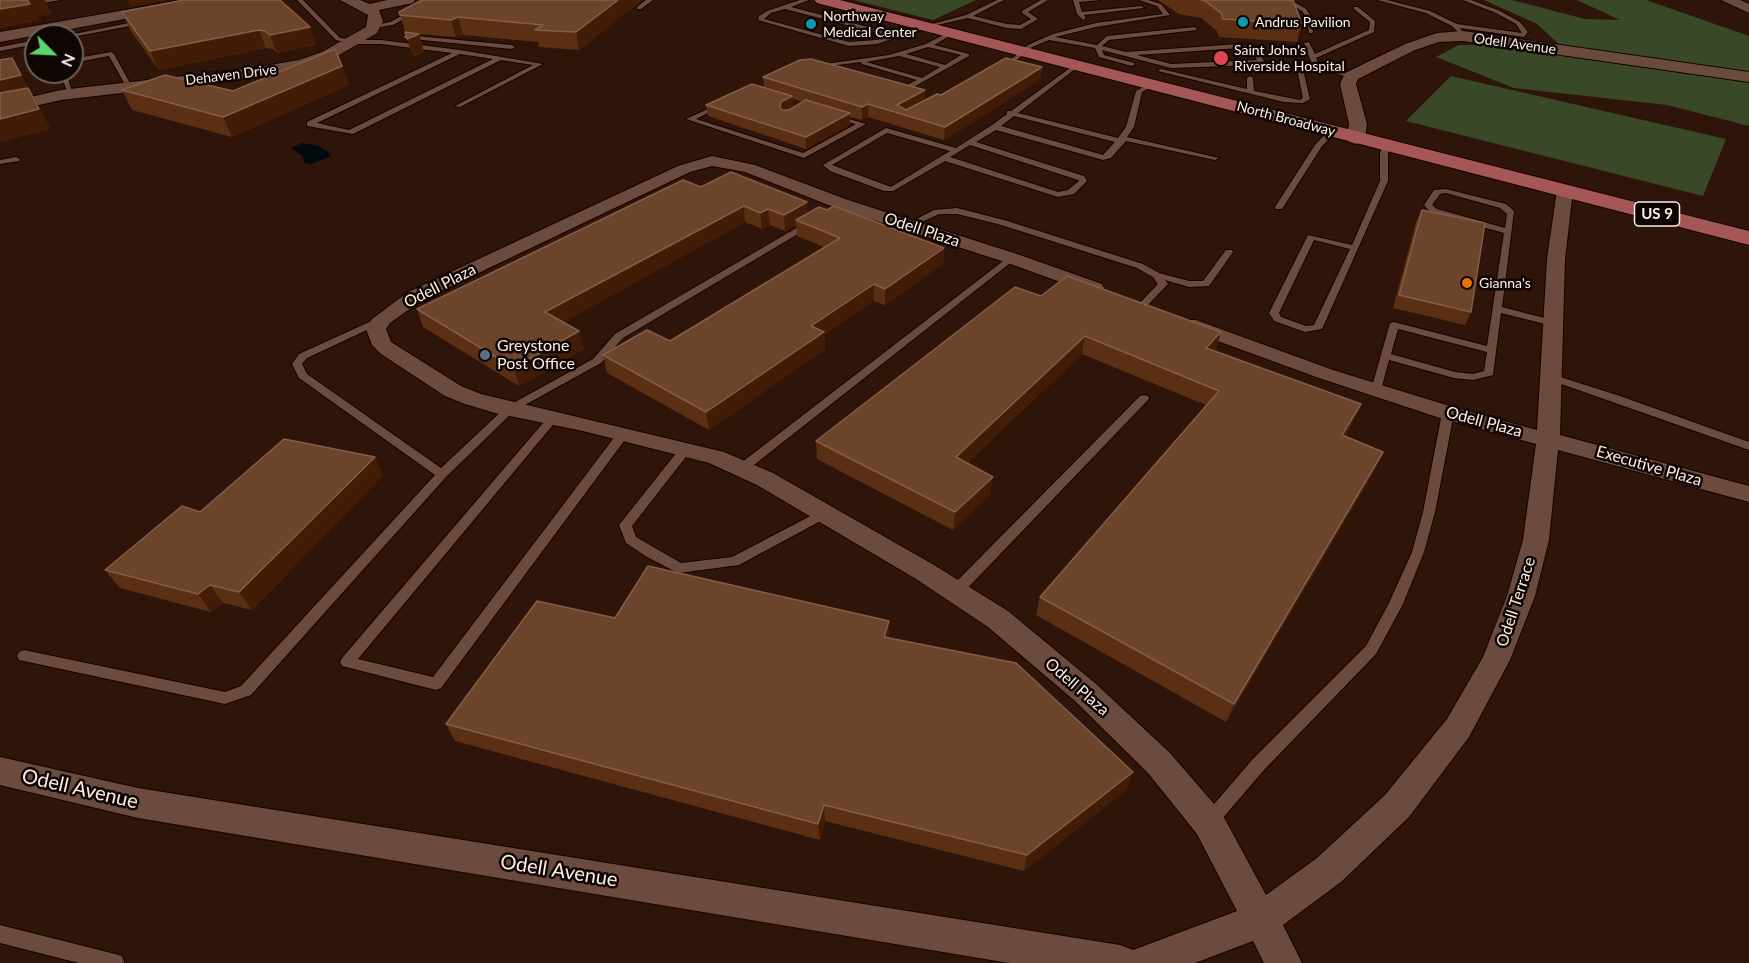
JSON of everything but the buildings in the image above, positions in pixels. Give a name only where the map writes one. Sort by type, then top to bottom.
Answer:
[{"type":"main road","name":"North Broadway","points":[[822,0],[1749,238]]},
{"type":"street","points":[[0,37],[94,14],[206,0]]},
{"type":"street","points":[[347,0],[369,8],[410,5]]},
{"type":"street","points":[[1728,0],[1749,9]]},
{"type":"street","points":[[364,34],[376,21],[375,14],[369,8]]},
{"type":"street","name":"Odell Avenue","points":[[1351,76],[1424,41],[1459,31],[1749,78]]},
{"type":"street","name":"Dehaven Drive","points":[[0,109],[71,94],[279,69],[328,55],[364,34]]},
{"type":"street","points":[[1351,76],[1348,84],[1358,124],[1356,138]]},
{"type":"street","name":"Odell Plaza","points":[[1284,963],[1209,823],[1160,763],[1085,692],[998,619],[765,479],[716,457],[495,406],[453,391],[382,345],[376,329],[382,319],[415,296],[697,164],[712,161],[749,168],[837,207],[1011,258],[1376,390],[1448,413],[1548,439]]},
{"type":"street","name":"Odell Terrace","points":[[1260,921],[1329,870],[1397,806],[1458,728],[1496,660],[1521,596],[1536,540],[1548,439],[1556,259],[1564,190]]},
{"type":"street","name":"Executive Plaza","points":[[1548,439],[1749,494]]},
{"type":"street","name":"Odell Avenue","points":[[0,771],[138,803],[1120,963]]},
{"type":"street","points":[[1146,963],[1260,921]]},
{"type":"lane","points":[[0,8],[58,0]]},
{"type":"lane","points":[[300,0],[338,39],[364,34],[391,24],[410,5]]},
{"type":"lane","points":[[639,8],[650,0]]},
{"type":"lane","points":[[806,0],[769,12],[760,17],[761,20],[849,44],[877,42],[926,26],[968,16],[1001,0]]},
{"type":"lane","points":[[968,16],[1007,26],[1021,27],[1035,19],[1024,12],[1045,0]]},
{"type":"lane","points":[[1090,26],[1080,14],[1076,0],[1098,0]]},
{"type":"lane","points":[[996,69],[1030,46],[1049,38],[1090,26],[1167,15],[1159,5],[1142,0]]},
{"type":"lane","points":[[1380,0],[1428,12],[1459,31],[1524,35],[1525,32],[1518,23],[1498,12],[1466,0]]},
{"type":"lane","points":[[1294,4],[1304,10],[1309,17],[1311,32]]},
{"type":"lane","points":[[785,7],[896,36]]},
{"type":"lane","points":[[1080,14],[1141,8]]},
{"type":"lane","points":[[1098,46],[1101,56],[1104,57],[1284,100],[1305,101],[1307,99],[1301,74],[1303,69],[1372,31],[1373,22],[1356,8]]},
{"type":"lane","points":[[84,33],[149,21]]},
{"type":"lane","points":[[1098,46],[1107,38],[1195,29]]},
{"type":"lane","points":[[835,72],[809,66],[898,54],[928,45],[951,33]]},
{"type":"lane","points":[[364,34],[512,47]]},
{"type":"lane","points":[[364,34],[381,42],[540,64],[458,106]]},
{"type":"lane","points":[[1049,38],[1098,46],[1126,54],[1172,66],[1258,63],[1261,61],[1252,48],[1239,46],[1126,54]]},
{"type":"lane","points":[[1307,43],[1314,62],[1351,76]]},
{"type":"lane","points":[[0,49],[24,44]]},
{"type":"lane","points":[[890,89],[901,92],[967,56],[928,45]]},
{"type":"lane","points":[[460,52],[310,124],[350,132],[500,58]]},
{"type":"lane","points":[[84,59],[111,54],[129,87]]},
{"type":"lane","points":[[898,54],[946,67]]},
{"type":"lane","points":[[857,61],[923,80]]},
{"type":"lane","points":[[956,150],[886,130],[827,165],[887,189],[897,188],[994,127],[1076,66]]},
{"type":"lane","points":[[1250,78],[1251,92]]},
{"type":"lane","points":[[67,84],[71,94]]},
{"type":"lane","points":[[994,127],[1103,158],[1108,156],[1130,127],[1138,91],[1151,85]]},
{"type":"lane","points":[[730,100],[690,120],[804,156],[862,124],[828,114]]},
{"type":"lane","points":[[1010,113],[1215,158]]},
{"type":"lane","points":[[1279,207],[1319,145],[1333,132]]},
{"type":"lane","points":[[944,158],[1058,195],[1071,192],[1083,181],[1081,178],[968,142]]},
{"type":"lane","points":[[1355,248],[1311,237],[1274,313],[1277,319],[1305,329],[1318,327],[1355,248],[1384,181],[1384,153],[1387,145]]},
{"type":"lane","points":[[0,162],[16,159]]},
{"type":"lane","points":[[1385,356],[1454,375],[1473,377],[1490,373],[1511,213],[1503,206],[1446,191],[1437,192],[1428,205],[1434,211],[1507,231]]},
{"type":"lane","points":[[907,226],[937,212],[957,212],[1011,225],[1140,266],[1156,275],[1190,284],[1206,284],[1229,252]]},
{"type":"lane","points":[[24,656],[225,698],[246,692],[442,474],[510,409],[597,361],[619,336],[822,216]]},
{"type":"lane","points":[[741,469],[1011,258]]},
{"type":"lane","points":[[1142,306],[1163,284],[1156,275]]},
{"type":"lane","points":[[1497,309],[1553,323]]},
{"type":"lane","points":[[382,319],[303,356],[297,364],[298,369],[303,376],[442,474]]},
{"type":"lane","points":[[1376,390],[1394,325],[1492,350]]},
{"type":"lane","points":[[1551,377],[1749,446]]},
{"type":"lane","points":[[955,592],[1144,398]]},
{"type":"lane","points":[[1209,823],[1258,765],[1371,650],[1396,604],[1418,552],[1429,512],[1448,413]]},
{"type":"lane","points":[[553,418],[347,662],[436,684],[623,434]]},
{"type":"lane","points":[[685,450],[626,525],[631,540],[679,568],[734,562],[824,514]]},
{"type":"lane","points":[[0,934],[116,963]]},
{"type":"green space","points":[[854,0],[976,0],[933,20]]},
{"type":"green space","points":[[1484,0],[1512,0],[1585,19],[1620,20],[1577,0],[1646,0],[1749,36],[1749,126],[1667,105],[1514,88],[1436,57],[1459,45],[1560,45],[1537,24]]},
{"type":"green space","points":[[1451,76],[1726,139],[1703,196],[1406,121]]},
{"type":"shaded area","points":[[302,143],[316,145],[331,156],[311,164],[305,163],[301,155],[291,148]]},
{"type":"place","name":"Andrus Pavilion","points":[[1243,22]]},
{"type":"place","name":"Northway Medical Center","points":[[811,24]]},
{"type":"place","name":"Saint John's Riverside Hospital","points":[[1221,58]]},
{"type":"place","name":"Gianna's","points":[[1467,283]]},
{"type":"place","name":"Greystone Post Office","points":[[485,355]]}]
